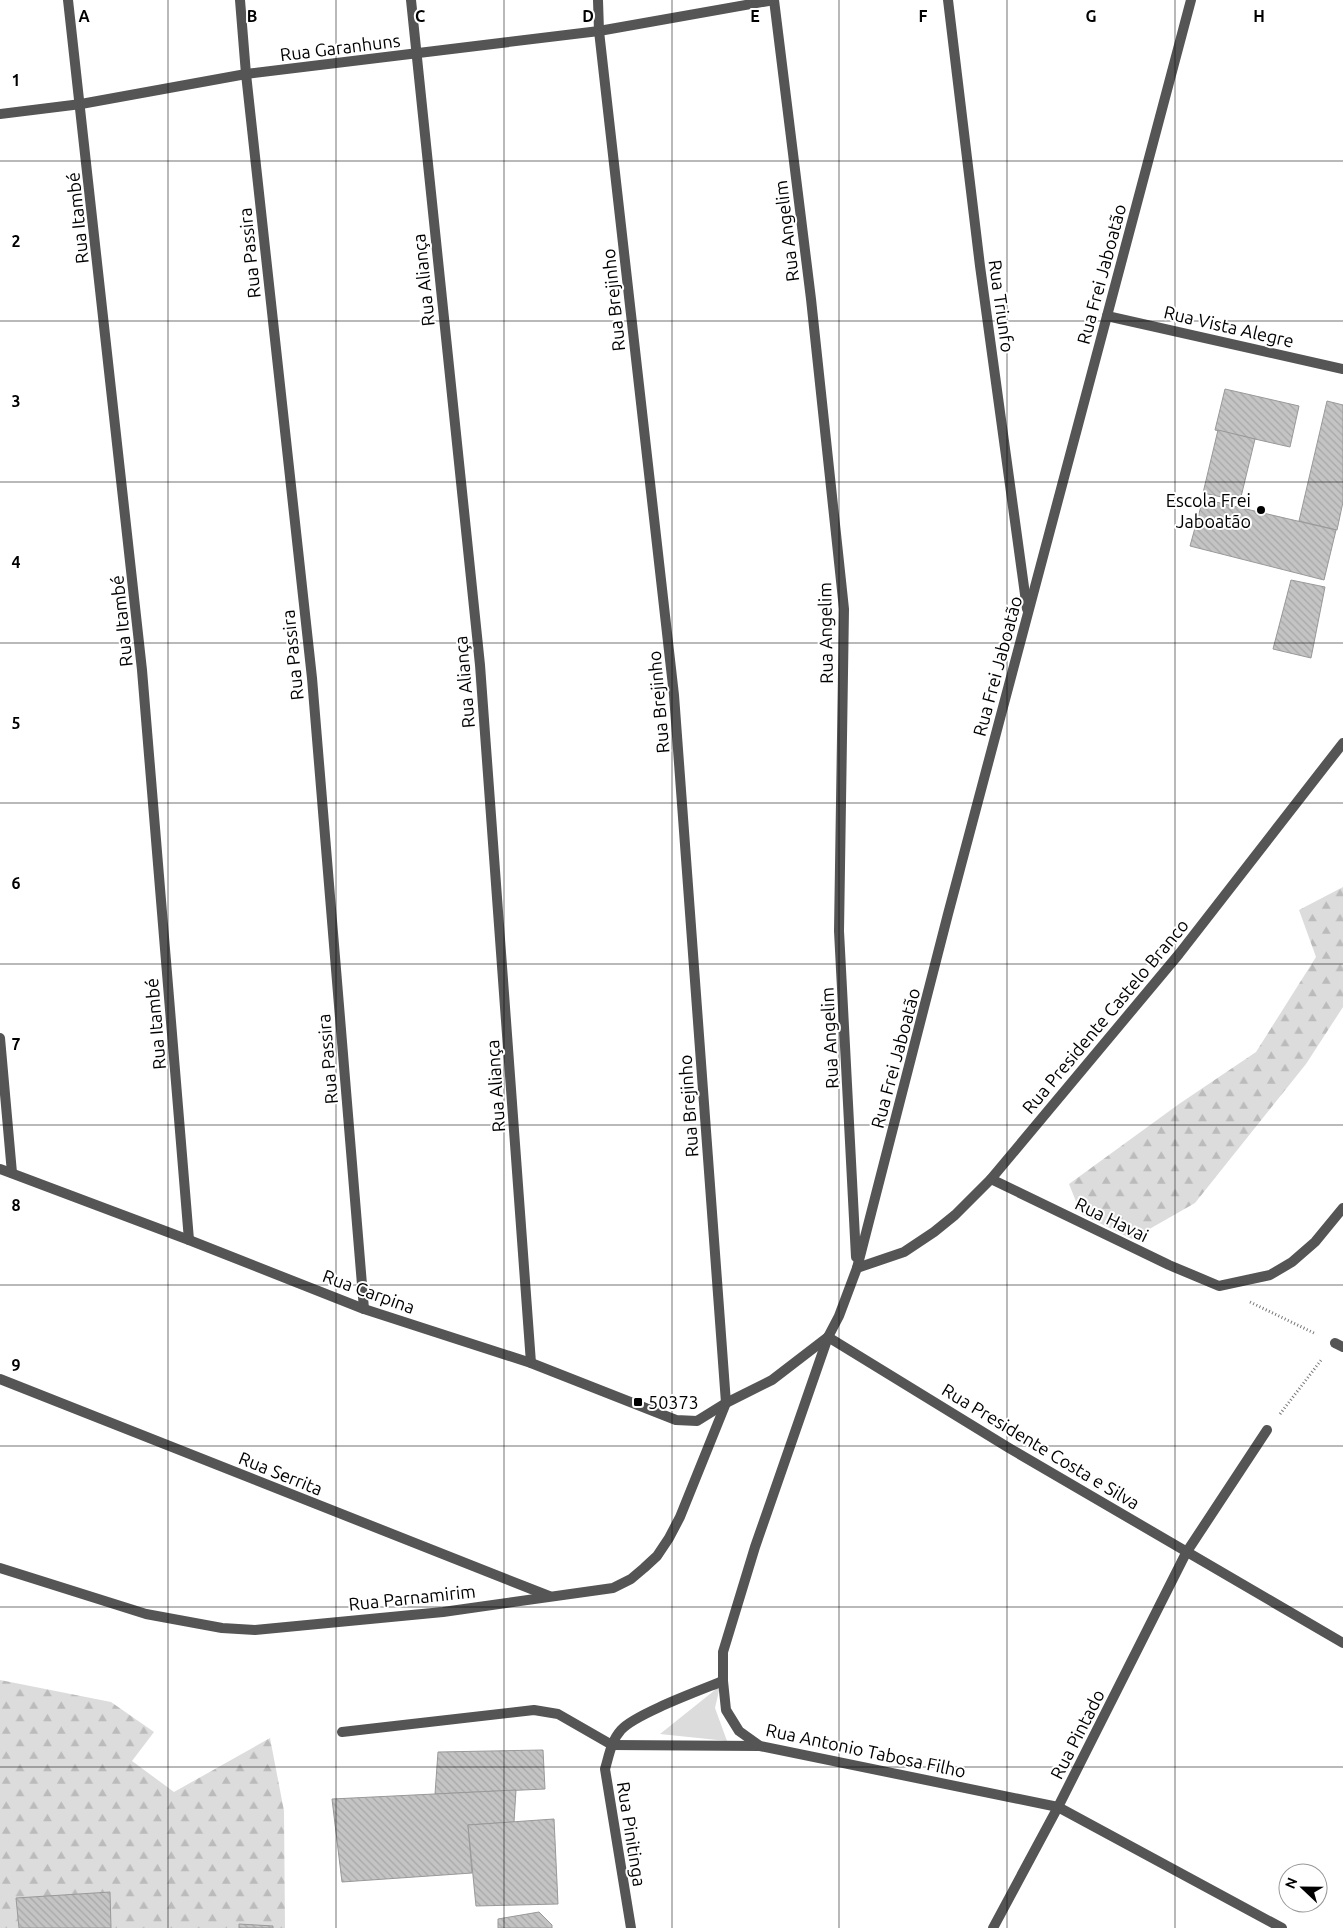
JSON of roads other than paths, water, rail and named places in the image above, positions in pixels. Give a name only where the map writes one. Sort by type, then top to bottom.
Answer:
[{"type":"street","name":"Rua Itambé","points":[[68,0],[81,104],[142,670],[189,1240]]},
{"type":"street","name":"Rua Passira","points":[[240,0],[246,74],[312,678],[364,1309]]},
{"type":"street","name":"Rua Aliança","points":[[411,0],[480,665],[531,1363]]},
{"type":"street","name":"Rua Brejinho","points":[[598,0],[674,695],[726,1403]]},
{"type":"street","name":"Rua Garanhuns","points":[[0,114],[81,104],[246,74],[600,31],[774,0]]},
{"type":"street","name":"Rua Angelim","points":[[774,0],[812,309],[844,609],[839,931],[857,1268]]},
{"type":"street","name":"Rua Triunfo","points":[[948,0],[981,276],[1027,615]]},
{"type":"street","name":"Rua Frei Jaboatão","points":[[828,1337],[839,1316],[857,1268],[1027,615],[1191,0]]},
{"type":"street","name":"Rua Vista Alegre","points":[[1107,316],[1343,369]]},
{"type":"street","name":"Rua Presidente Castelo Branco","points":[[857,1268],[904,1252],[955,1215],[991,1179],[1179,954],[1343,742]]},
{"type":"street","points":[[0,1038],[12,1173]]},
{"type":"street","name":"Rua Carpina","points":[[0,1169],[189,1240],[364,1309],[531,1363],[676,1420],[697,1421],[726,1403]]},
{"type":"street","name":"Rua Havai","points":[[991,1179],[1169,1265],[1219,1286],[1270,1275],[1292,1262],[1315,1242],[1343,1208]]},
{"type":"street","points":[[726,1403],[772,1380],[828,1337]]},
{"type":"street","name":"Rua Presidente Costa e Silva","points":[[828,1337],[1186,1553],[1343,1643]]},
{"type":"street","name":"Rua Antonio Tabosa Filho","points":[[828,1337],[755,1547],[723,1652],[726,1710],[739,1731],[760,1746],[1058,1807],[1282,1928]]},
{"type":"street","name":"Rua Serrita","points":[[0,1379],[550,1597]]},
{"type":"street","name":"Rua Parnamirim","points":[[0,1568],[146,1614],[230,1628],[256,1630],[433,1613],[613,1588],[631,1579],[657,1556],[669,1538],[680,1517],[726,1403]]},
{"type":"street","name":"Rua Pintado","points":[[993,1928],[1058,1807],[1186,1553],[1267,1430]]},
{"type":"street","name":"Rua Pinitinga","points":[[631,1928],[605,1769],[612,1745],[621,1729],[637,1718],[723,1680]]},
{"type":"street","points":[[342,1732],[534,1710],[558,1714],[612,1745],[760,1746]]},
{"type":"place","name":"Escola Frei Jaboatão","points":[[1261,510]]},
{"type":"place","name":"50373","points":[[638,1402]]}]
